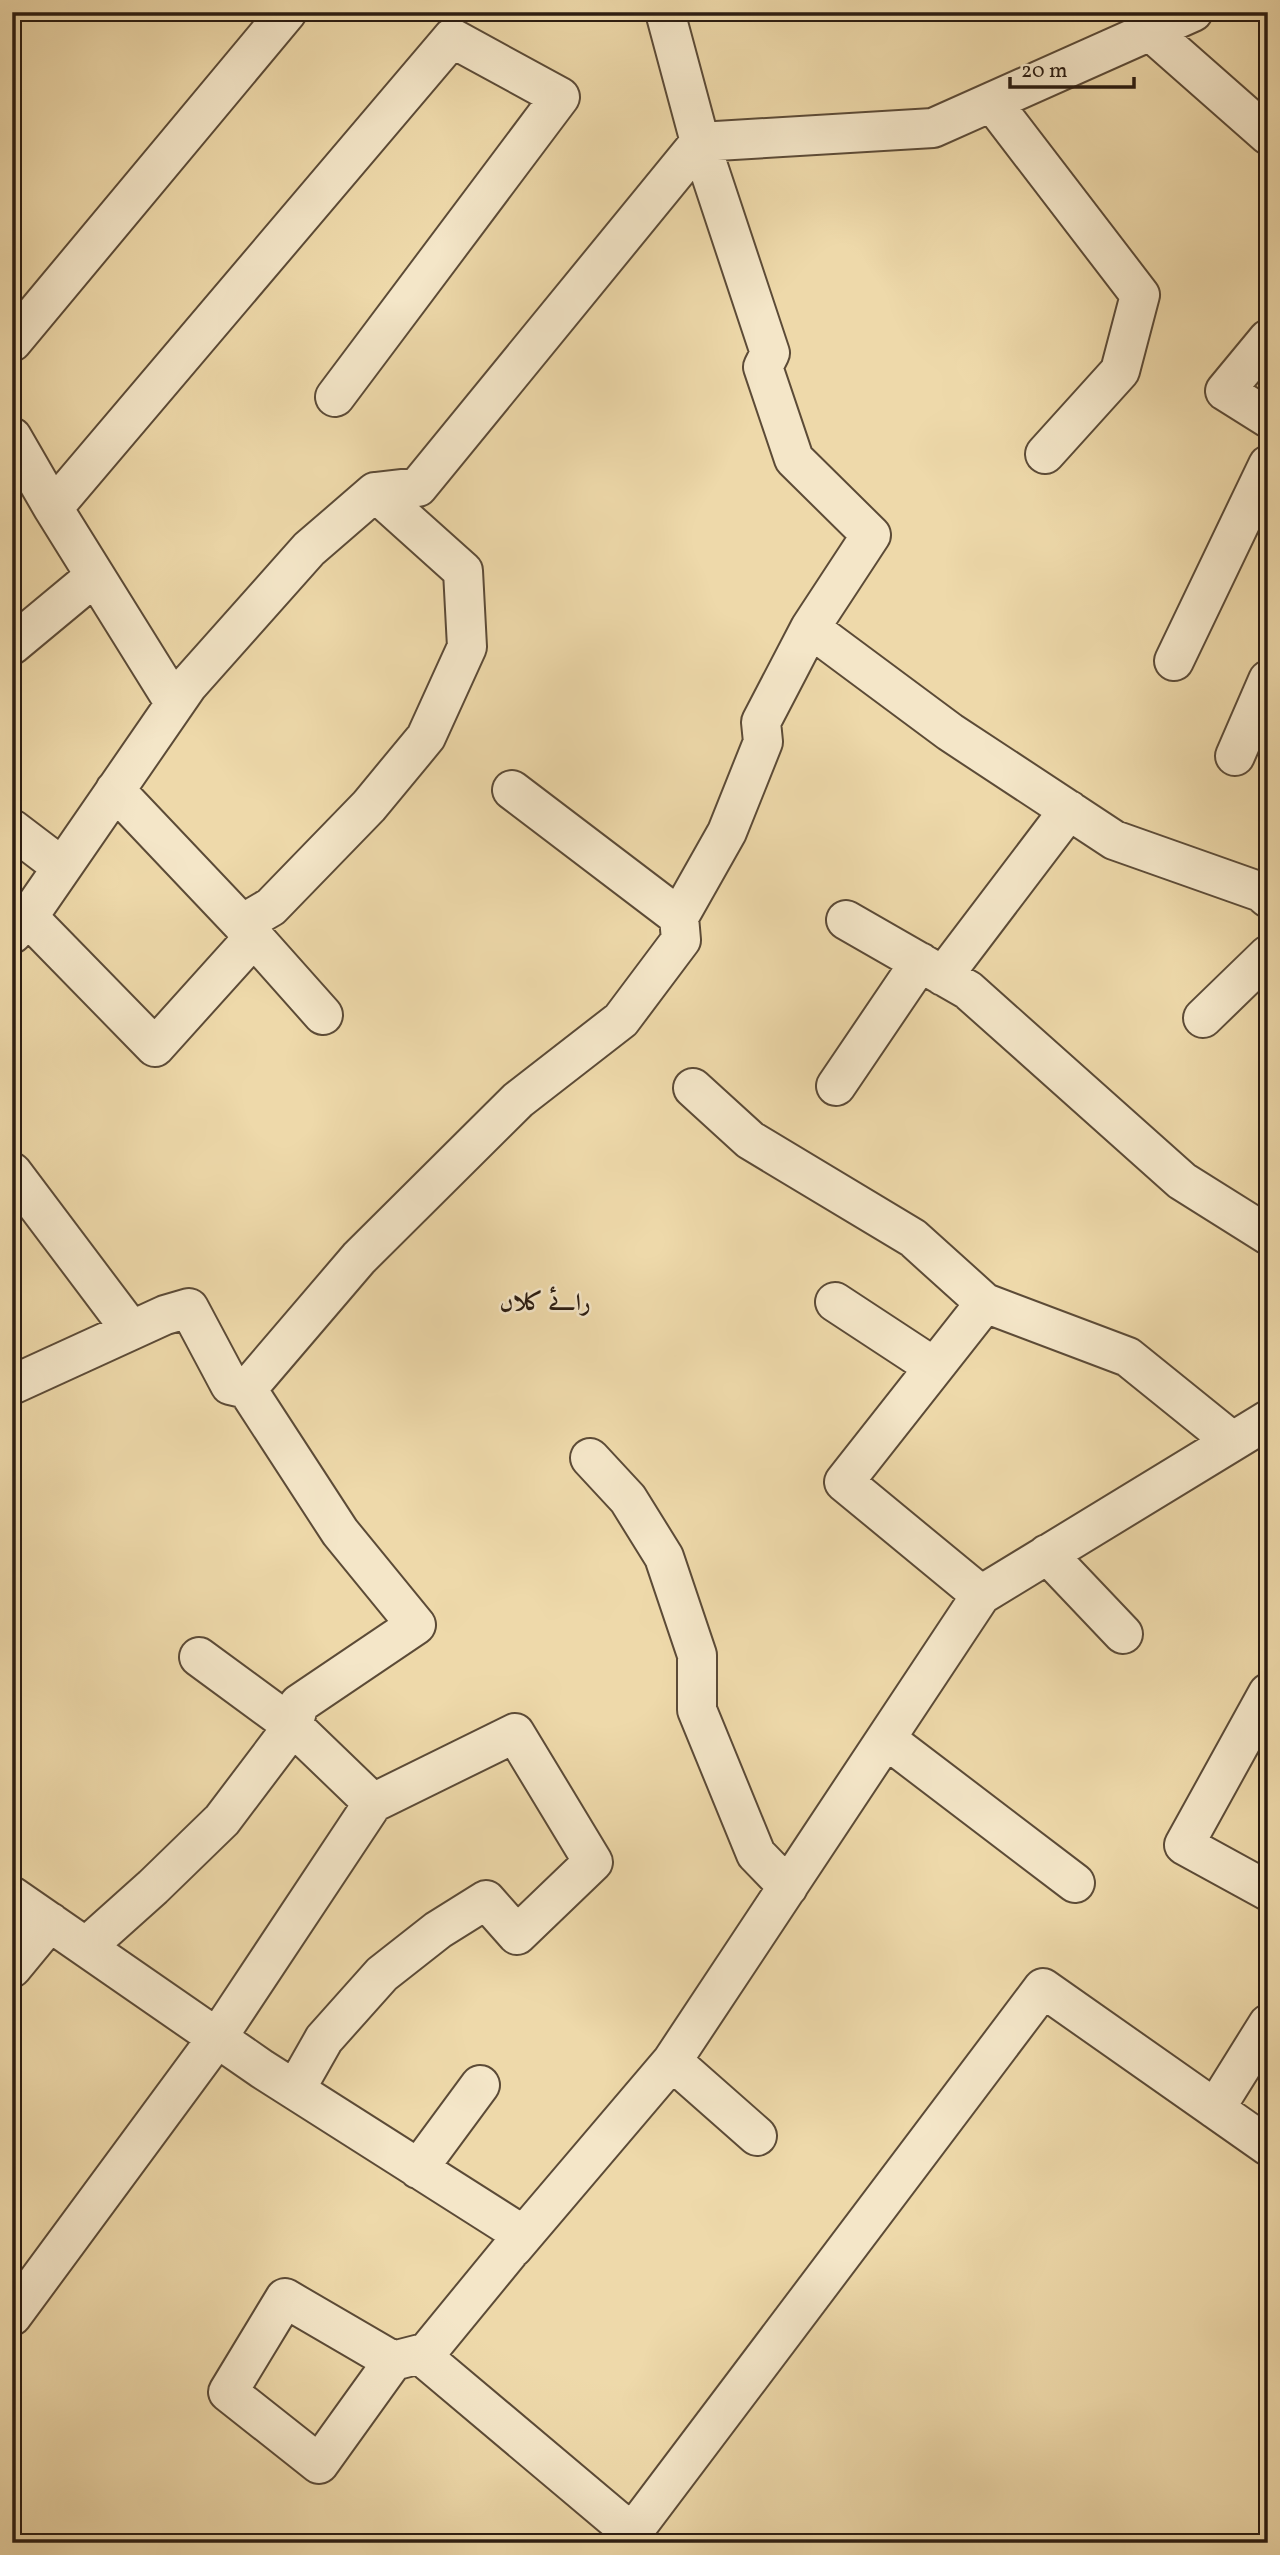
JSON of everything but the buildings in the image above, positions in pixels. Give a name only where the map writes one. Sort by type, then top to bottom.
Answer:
[{"type":"street","points":[[12,342],[287,12]]},
{"type":"street","points":[[247,1389],[359,1258],[509,1109],[621,1020],[681,940],[679,917],[727,832],[763,742],[761,722],[810,628],[871,535],[794,459],[763,367],[770,353],[700,142],[665,12]]},
{"type":"street","points":[[375,492],[463,571],[467,647],[426,737],[369,806],[248,931],[155,1047],[20,926],[188,685],[309,549],[375,492],[418,487],[700,142],[933,128],[1193,12]]},
{"type":"street","points":[[1150,31],[1268,135]]},
{"type":"street","points":[[53,508],[452,38],[560,97],[335,397]]},
{"type":"street","points":[[992,102],[1140,295],[1119,371],[1045,454]]},
{"type":"street","points":[[1268,339],[1225,390],[1268,418]]},
{"type":"street","points":[[12,437],[175,704]]},
{"type":"street","points":[[1174,661],[1268,465]]},
{"type":"street","points":[[12,645],[95,576]]},
{"type":"street","points":[[810,628],[950,732],[1114,840],[1261,892],[1268,898]]},
{"type":"street","points":[[1235,756],[1268,680]]},
{"type":"street","points":[[115,790],[323,1015]]},
{"type":"street","points":[[512,790],[679,917]]},
{"type":"street","points":[[836,1086],[931,969],[1069,810]]},
{"type":"street","points":[[12,829],[61,867]]},
{"type":"street","points":[[846,920],[968,990],[1182,1181],[1268,1235]]},
{"type":"street","points":[[1203,1018],[1268,956]]},
{"type":"street","points":[[694,1088],[750,1140],[914,1238],[985,1303],[1128,1357],[1232,1441]]},
{"type":"street","points":[[12,1172],[131,1330]]},
{"type":"street","points":[[835,1302],[934,1367]]},
{"type":"street","points":[[981,1595],[844,1482],[985,1303]]},
{"type":"street","points":[[12,1385],[164,1315],[189,1308],[230,1385],[247,1389],[340,1532],[416,1625],[299,1704],[293,1726],[222,1820],[86,1947]]},
{"type":"street","points":[[1268,1420],[981,1595],[672,2061],[513,2248],[411,2356],[423,2357],[629,2538],[1043,1988],[1268,2146]]},
{"type":"street","points":[[590,1458],[628,1499],[664,1557],[697,1655],[697,1710],[756,1854],[788,1887]]},
{"type":"street","points":[[1047,1555],[1123,1634]]},
{"type":"street","points":[[199,1657],[293,1726],[373,1803]]},
{"type":"street","points":[[1268,1693],[1184,1845],[1268,1891]]},
{"type":"street","points":[[12,2316],[217,2038],[373,1803],[516,1733],[593,1862],[517,1935],[486,1900],[438,1930],[382,1974],[332,2029],[295,2090]]},
{"type":"street","points":[[886,1739],[1075,1883]]},
{"type":"street","points":[[12,1896],[295,2090],[523,2235],[513,2248]]},
{"type":"street","points":[[12,1968],[50,1922]]},
{"type":"street","points":[[1215,2109],[1268,2024]]},
{"type":"street","points":[[672,2061],[757,2136]]},
{"type":"street","points":[[418,2169],[480,2085]]},
{"type":"district","name":"رائے کلاں","points":[[545,1302]]}]
